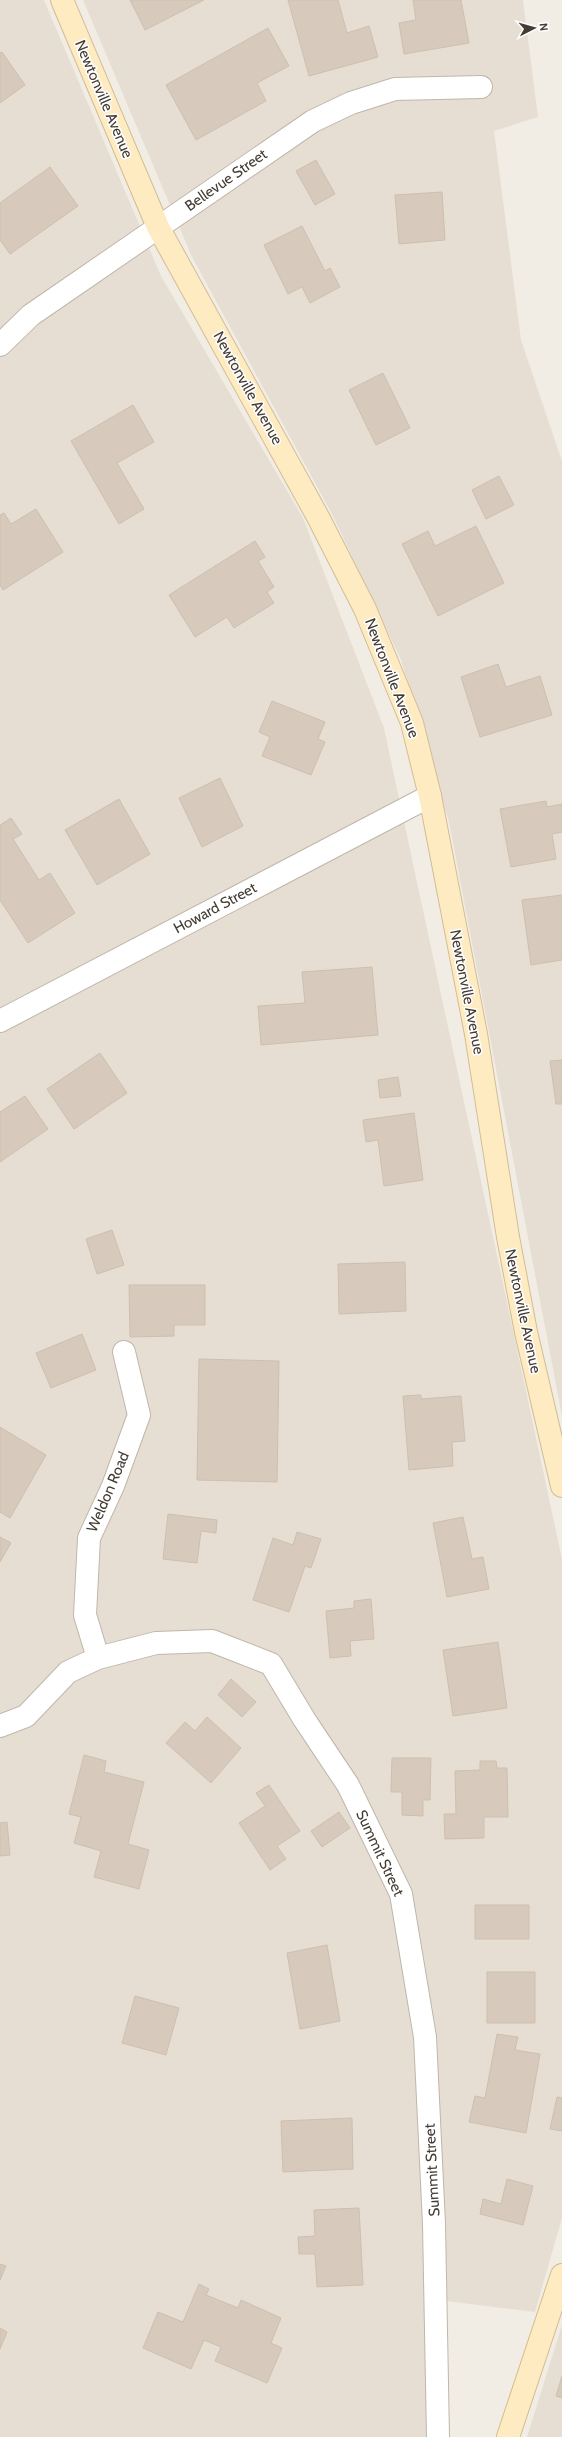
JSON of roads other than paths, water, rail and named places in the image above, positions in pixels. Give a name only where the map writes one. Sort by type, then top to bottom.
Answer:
[{"type":"main road","name":"Newtonville Avenue","points":[[62,0],[158,227],[257,404],[365,609],[412,723],[430,796],[476,1034],[508,1237],[525,1325],[562,1486]]},
{"type":"main road","points":[[508,2437],[562,2275]]},
{"type":"street","name":"Bellevue Street","points":[[0,345],[31,315],[313,121],[351,103],[395,89],[481,87]]},
{"type":"street","name":"Howard Street","points":[[0,1021],[430,796]]},
{"type":"street","name":"Weldon Road","points":[[98,1658],[85,1615],[89,1538],[113,1486],[139,1415],[124,1352]]},
{"type":"street","name":"Summit Street","points":[[0,1726],[26,1716],[68,1672],[98,1658],[156,1643],[212,1641],[271,1664],[304,1720],[348,1785],[401,1894],[425,2037],[434,2224],[438,2437]]}]
